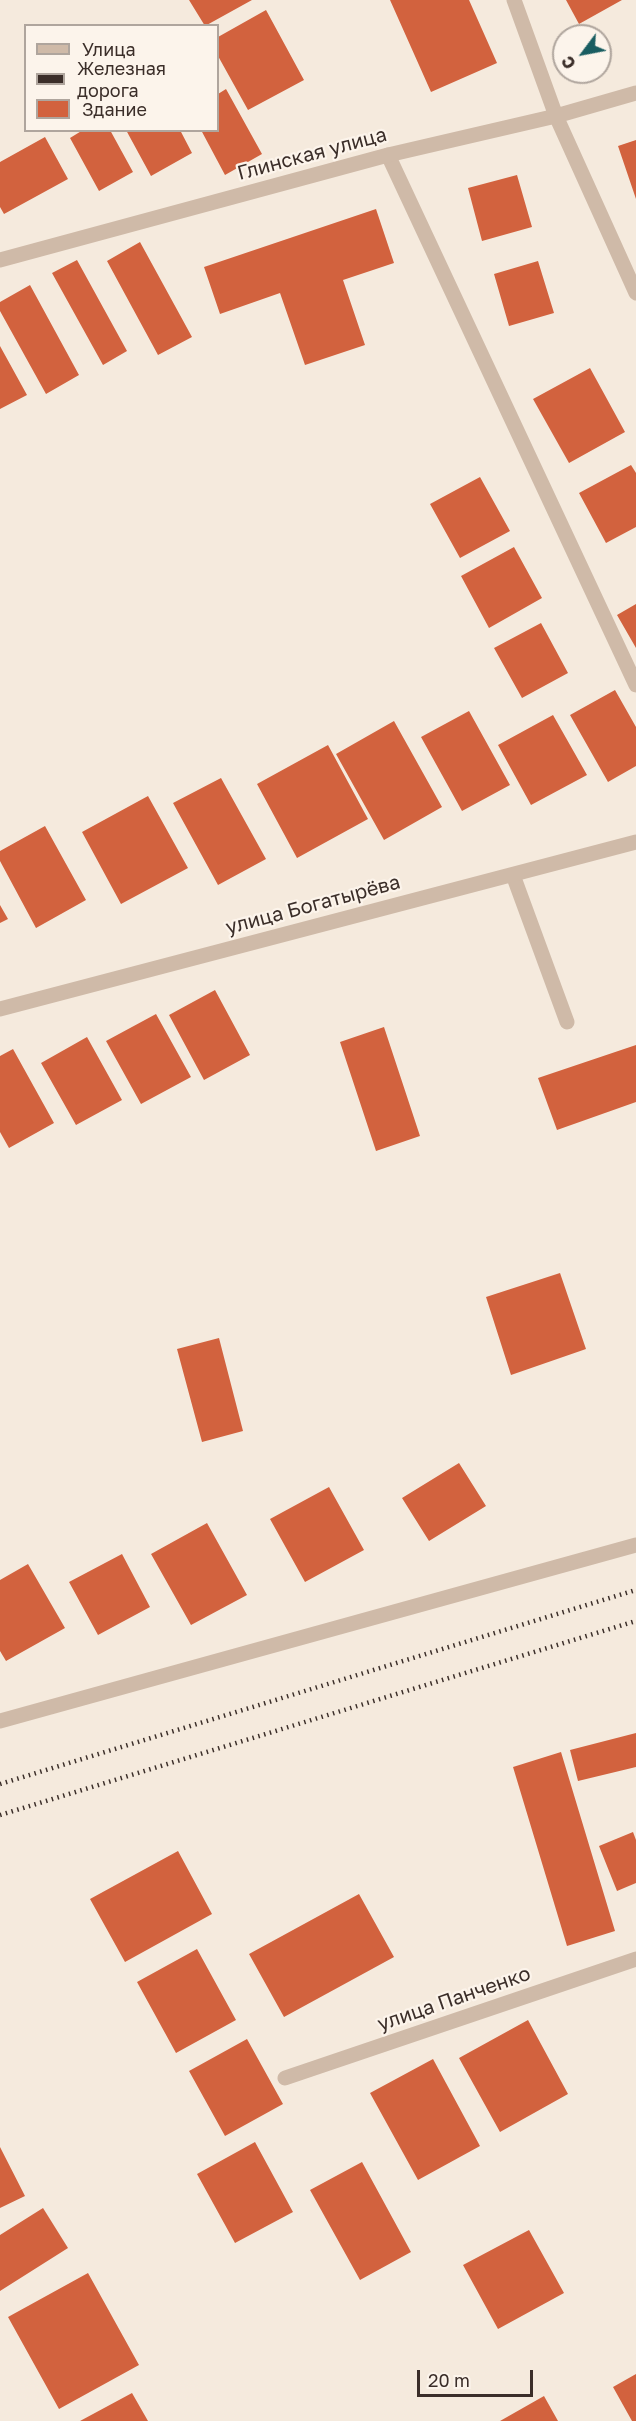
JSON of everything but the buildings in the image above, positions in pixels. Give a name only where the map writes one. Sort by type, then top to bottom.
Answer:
[{"type":"street","points":[[513,0],[556,116],[636,293]]},
{"type":"street","name":"Глинская улица","points":[[0,260],[388,155],[556,116],[636,93]]},
{"type":"street","points":[[388,155],[636,686]]},
{"type":"street","name":"улица Богатырёва","points":[[0,1009],[636,842]]},
{"type":"street","points":[[513,875],[567,1022]]},
{"type":"street","points":[[0,1721],[636,1545]]},
{"type":"street","name":"улица Панченко","points":[[285,2078],[636,1959]]},
{"type":"railway","points":[[0,1784],[636,1590]]},
{"type":"railway","points":[[0,1815],[636,1621]]}]
